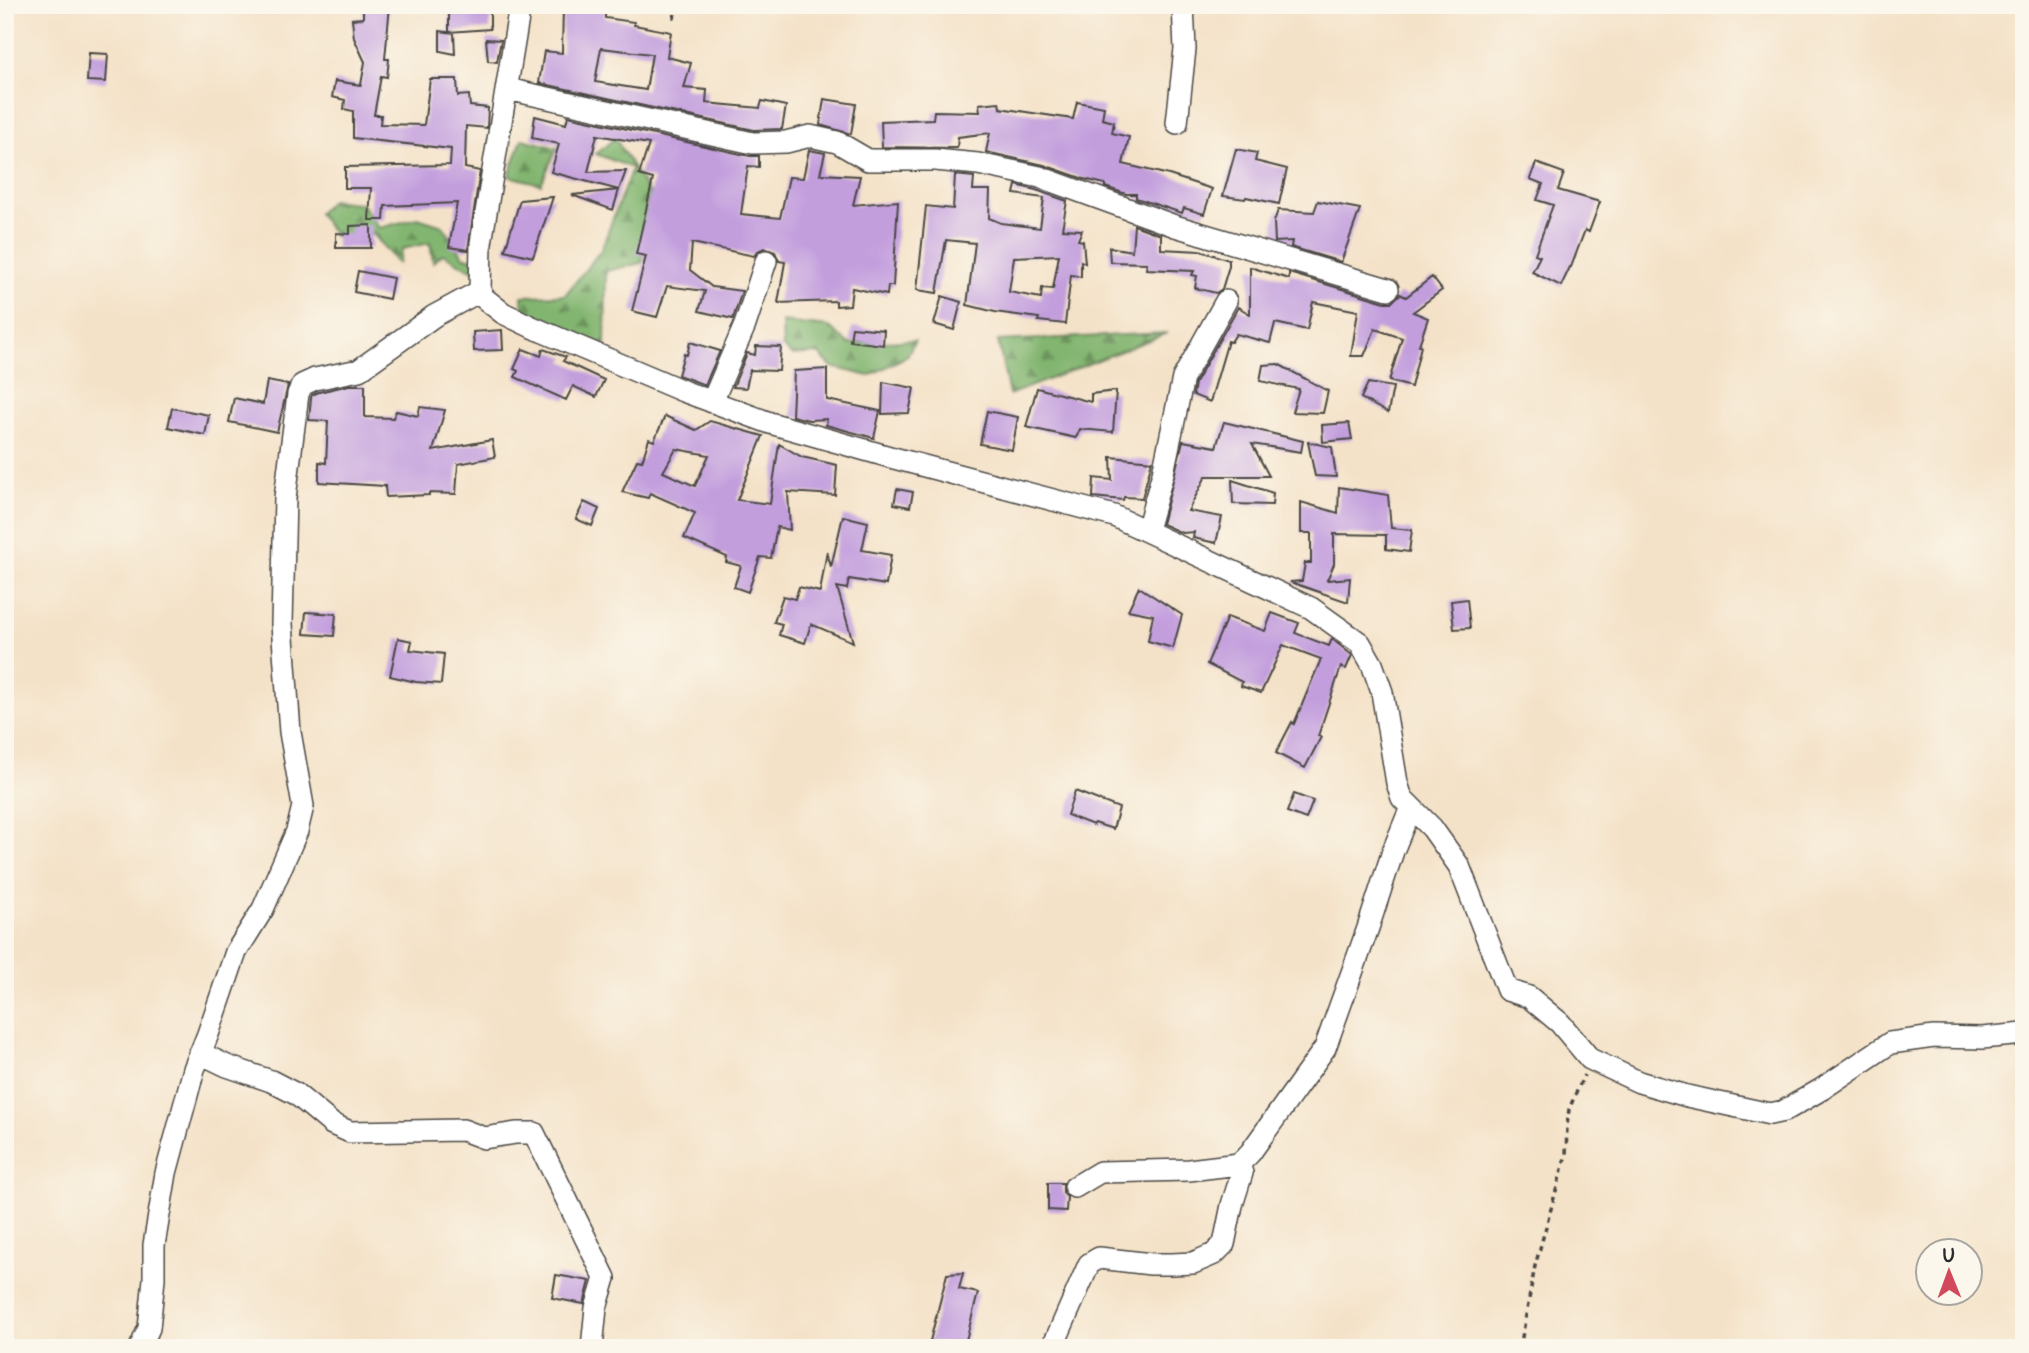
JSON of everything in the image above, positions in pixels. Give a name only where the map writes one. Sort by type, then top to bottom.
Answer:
[{"type":"street","points":[[516,5],[519,12],[481,243],[480,292],[484,298],[503,313],[532,327],[770,424],[1114,516],[1311,608],[1360,643],[1372,664],[1382,692],[1397,783],[1402,798],[1432,828],[1459,866],[1507,990],[1529,997],[1560,1023],[1590,1059],[1639,1082],[1687,1096],[1770,1114],[1784,1111],[1822,1089],[1889,1043],[1934,1037],[1982,1038],[2024,1034]]},
{"type":"street","points":[[1177,123],[1185,50],[1183,5]]},
{"type":"street","points":[[507,89],[753,143],[786,142],[810,136],[837,142],[868,160],[934,160],[978,164],[1040,177],[1175,226],[1388,289]]},
{"type":"street","points":[[712,402],[745,326],[766,261]]},
{"type":"street","points":[[140,1348],[149,1328],[154,1279],[153,1245],[166,1173],[194,1069],[236,952],[263,909],[297,831],[303,806],[290,732],[282,624],[285,498],[298,394],[302,385],[314,379],[359,370],[434,316],[480,292]]},
{"type":"street","points":[[1147,530],[1184,378],[1226,301]]},
{"type":"street","points":[[1074,1187],[1100,1172],[1189,1170],[1238,1164],[1250,1153],[1325,1048],[1393,851],[1413,810]]},
{"type":"street","points":[[200,1053],[227,1066],[271,1081],[296,1094],[332,1124],[349,1132],[463,1130],[484,1138],[534,1133],[605,1278],[596,1308],[593,1348]]},
{"type":"street","points":[[1051,1348],[1089,1264],[1099,1258],[1152,1264],[1193,1263],[1214,1254],[1224,1244],[1242,1173],[1238,1164]]},
{"type":"path","points":[[674,19],[676,5]]},
{"type":"path","points":[[1520,1348],[1535,1266],[1566,1155],[1569,1109],[1590,1059]]},
{"type":"green space","points":[[615,138],[654,202],[642,263],[606,271],[605,350],[523,318],[522,296],[565,295],[601,250],[632,168],[596,154]]},
{"type":"green space","points":[[522,139],[557,148],[541,184],[509,176]]},
{"type":"green space","points":[[332,200],[362,204],[379,228],[418,218],[443,226],[463,256],[475,260],[475,272],[443,254],[433,262],[430,243],[402,249],[398,264],[373,234],[335,236],[318,213]]},
{"type":"green space","points":[[782,322],[829,327],[849,344],[915,340],[907,356],[869,376],[832,367],[818,353],[792,355],[783,347]]},
{"type":"green space","points":[[1167,333],[1009,395],[998,341]]},
{"type":"building","points":[[363,5],[390,5],[385,59],[389,59],[387,77],[381,76],[374,115],[381,115],[380,124],[424,125],[430,79],[457,79],[458,96],[469,95],[470,106],[488,108],[487,128],[466,126],[465,168],[480,171],[468,250],[449,247],[457,203],[385,206],[384,220],[369,220],[371,188],[345,188],[345,167],[450,165],[451,149],[353,138],[353,111],[344,109],[345,100],[332,97],[335,81],[361,85],[365,62],[354,38],[352,19],[363,18]]},
{"type":"building","points":[[563,5],[585,5],[583,10],[605,10],[605,18],[634,22],[634,25],[671,32],[667,57],[691,63],[684,88],[707,90],[706,103],[760,108],[762,101],[786,106],[782,129],[754,130],[539,83],[544,51],[562,53]],"holes":[[[601,48],[652,54],[646,90],[595,82]]]},
{"type":"building","points":[[449,9],[490,11],[490,29],[449,32]]},
{"type":"building","points":[[440,31],[454,33],[455,54],[440,51]]},
{"type":"building","points":[[486,39],[501,40],[497,62],[488,61]]},
{"type":"building","points":[[89,53],[108,54],[106,82],[87,81]]},
{"type":"building","points":[[824,99],[856,104],[851,134],[820,125]]},
{"type":"building","points":[[999,102],[1000,108],[1073,119],[1077,102],[1104,107],[1102,119],[1114,122],[1112,133],[1129,137],[1123,164],[1212,189],[1204,214],[1184,208],[1182,213],[1136,198],[1136,194],[1126,194],[1105,187],[1105,184],[1044,165],[986,152],[990,133],[958,137],[957,148],[882,147],[881,121],[933,119],[934,111],[980,112],[979,104]]},
{"type":"building","points":[[535,116],[566,124],[568,116],[759,156],[759,167],[748,166],[741,214],[780,218],[789,177],[803,178],[809,150],[825,153],[820,174],[860,176],[853,205],[898,201],[893,286],[888,286],[887,295],[852,288],[850,305],[836,306],[836,301],[778,303],[785,262],[779,261],[775,252],[764,248],[754,256],[692,243],[690,270],[712,287],[742,291],[733,319],[699,311],[705,291],[667,286],[657,317],[632,311],[646,256],[636,254],[653,179],[639,175],[649,144],[597,135],[588,172],[626,171],[619,190],[551,172],[559,144],[532,138]]},
{"type":"building","points":[[1236,149],[1257,153],[1255,161],[1287,169],[1279,204],[1246,197],[1223,196]]},
{"type":"building","points":[[1536,163],[1564,173],[1558,190],[1600,202],[1589,232],[1585,230],[1561,286],[1532,272],[1540,256],[1535,254],[1553,205],[1537,200],[1543,184],[1530,179]]},
{"type":"building","points":[[955,175],[974,177],[973,190],[990,190],[989,218],[1001,223],[1040,228],[1044,198],[1014,194],[1016,185],[1067,201],[1062,229],[1082,230],[1078,240],[1083,241],[1085,263],[1081,261],[1081,277],[1071,275],[1065,324],[1038,321],[1039,318],[967,305],[975,243],[946,240],[937,293],[917,290],[926,206],[953,209]],"holes":[[[1059,255],[1053,289],[1042,288],[1041,298],[1009,292],[1014,257]]]},
{"type":"building","points":[[619,190],[613,210],[572,195]]},
{"type":"building","points":[[553,197],[533,257],[505,250],[520,200]]},
{"type":"building","points":[[1318,201],[1360,209],[1341,262],[1291,247],[1292,241],[1275,242],[1274,222],[1278,210],[1314,212]]},
{"type":"building","points":[[371,225],[371,248],[336,248],[336,233],[350,234],[350,226]]},
{"type":"building","points":[[1134,225],[1161,235],[1161,249],[1201,251],[1229,260],[1222,289],[1216,293],[1195,288],[1197,276],[1192,275],[1194,271],[1146,269],[1147,263],[1110,262],[1109,247],[1132,251]]},
{"type":"building","points":[[1250,267],[1289,279],[1289,273],[1385,302],[1392,302],[1400,294],[1406,297],[1432,277],[1442,290],[1413,312],[1428,318],[1419,345],[1421,346],[1411,387],[1389,381],[1402,338],[1375,329],[1364,356],[1351,356],[1358,311],[1313,302],[1307,330],[1275,323],[1270,343],[1236,334],[1231,342],[1228,341],[1210,402],[1193,395],[1195,383],[1238,307],[1250,314]]},
{"type":"building","points":[[358,271],[393,278],[389,299],[354,292]]},
{"type":"building","points":[[942,296],[961,302],[954,330],[934,324]]},
{"type":"building","points":[[852,327],[884,330],[883,345],[850,341]]},
{"type":"building","points":[[502,330],[503,350],[474,351],[473,332]]},
{"type":"building","points":[[690,342],[720,351],[705,385],[678,375]]},
{"type":"building","points":[[756,346],[781,347],[779,371],[750,370],[746,388],[733,387],[747,353],[755,355]]},
{"type":"building","points":[[523,349],[541,356],[543,349],[566,357],[563,361],[604,380],[596,397],[573,386],[566,400],[515,377],[518,371],[514,369]]},
{"type":"building","points":[[1278,364],[1328,391],[1323,413],[1292,412],[1299,389],[1260,381],[1263,365]]},
{"type":"building","points":[[827,369],[827,400],[880,411],[874,438],[826,425],[827,419],[809,420],[792,416],[794,371]]},
{"type":"building","points":[[267,381],[288,385],[277,432],[229,422],[234,398],[263,404]]},
{"type":"building","points":[[883,382],[914,388],[909,413],[882,414]]},
{"type":"building","points":[[1368,383],[1393,387],[1388,413],[1361,398]]},
{"type":"building","points":[[349,385],[365,385],[365,417],[393,418],[396,411],[418,416],[420,407],[445,410],[433,451],[492,440],[495,457],[458,464],[456,494],[429,493],[386,497],[385,486],[319,482],[319,462],[326,463],[328,421],[309,420],[311,398],[319,392]]},
{"type":"building","points":[[1037,388],[1091,402],[1091,394],[1116,391],[1113,432],[1080,429],[1076,438],[1026,427]]},
{"type":"building","points":[[172,408],[209,415],[205,435],[168,427]]},
{"type":"building","points":[[987,411],[1018,417],[1012,450],[980,444]]},
{"type":"building","points":[[665,416],[696,430],[710,421],[763,436],[737,500],[770,504],[779,444],[802,457],[837,465],[835,495],[788,492],[790,530],[777,527],[771,558],[760,557],[748,592],[734,587],[741,566],[726,562],[727,557],[684,538],[695,513],[650,493],[648,498],[622,492],[637,460],[642,461],[649,439],[654,441]],"holes":[[[676,449],[709,455],[695,486],[663,472]]]},
{"type":"building","points":[[1224,422],[1303,441],[1301,452],[1252,444],[1269,476],[1206,476],[1188,511],[1222,517],[1216,543],[1193,538],[1194,532],[1182,533],[1162,524],[1183,441],[1216,447]]},
{"type":"building","points":[[1349,423],[1352,439],[1323,442],[1322,425]]},
{"type":"building","points":[[1308,442],[1332,447],[1336,477],[1315,476]]},
{"type":"building","points":[[1111,457],[1152,461],[1142,498],[1124,497],[1123,500],[1093,497],[1094,478],[1112,480]]},
{"type":"building","points":[[1232,480],[1273,493],[1272,505],[1233,504]]},
{"type":"building","points":[[1339,487],[1388,495],[1391,528],[1412,530],[1409,552],[1386,549],[1386,535],[1334,534],[1334,564],[1327,580],[1350,578],[1348,602],[1290,582],[1302,581],[1305,563],[1311,563],[1311,533],[1301,533],[1301,502],[1338,513]]},
{"type":"building","points":[[897,489],[913,492],[910,507],[894,504]]},
{"type":"building","points":[[584,502],[599,509],[592,526],[576,519]]},
{"type":"building","points":[[843,516],[868,522],[862,550],[891,555],[886,585],[849,579],[847,589],[837,587],[853,642],[811,624],[805,643],[779,635],[782,624],[774,622],[783,596],[795,599],[799,587],[820,592],[827,551],[831,567]]},
{"type":"building","points":[[1139,587],[1182,615],[1173,648],[1148,641],[1153,615],[1128,610]]},
{"type":"building","points":[[1467,599],[1470,628],[1454,629],[1451,601]]},
{"type":"building","points":[[306,612],[336,614],[334,636],[304,634]]},
{"type":"building","points":[[1272,613],[1299,623],[1295,633],[1329,646],[1332,639],[1352,655],[1346,669],[1341,667],[1318,736],[1321,737],[1305,768],[1276,753],[1292,722],[1294,724],[1321,659],[1283,645],[1261,693],[1241,686],[1242,682],[1207,664],[1227,617],[1265,631]]},
{"type":"building","points":[[398,638],[412,641],[410,650],[444,654],[441,684],[390,676]]},
{"type":"building","points":[[1075,791],[1119,808],[1113,829],[1067,815]]},
{"type":"building","points":[[1294,794],[1313,801],[1306,819],[1287,812]]},
{"type":"building","points":[[1048,1183],[1063,1183],[1063,1193],[1067,1197],[1066,1211],[1048,1210]]},
{"type":"building","points":[[963,1273],[959,1289],[978,1293],[964,1348],[930,1341],[947,1274]]},
{"type":"building","points":[[556,1275],[590,1281],[584,1304],[552,1298]]}]
